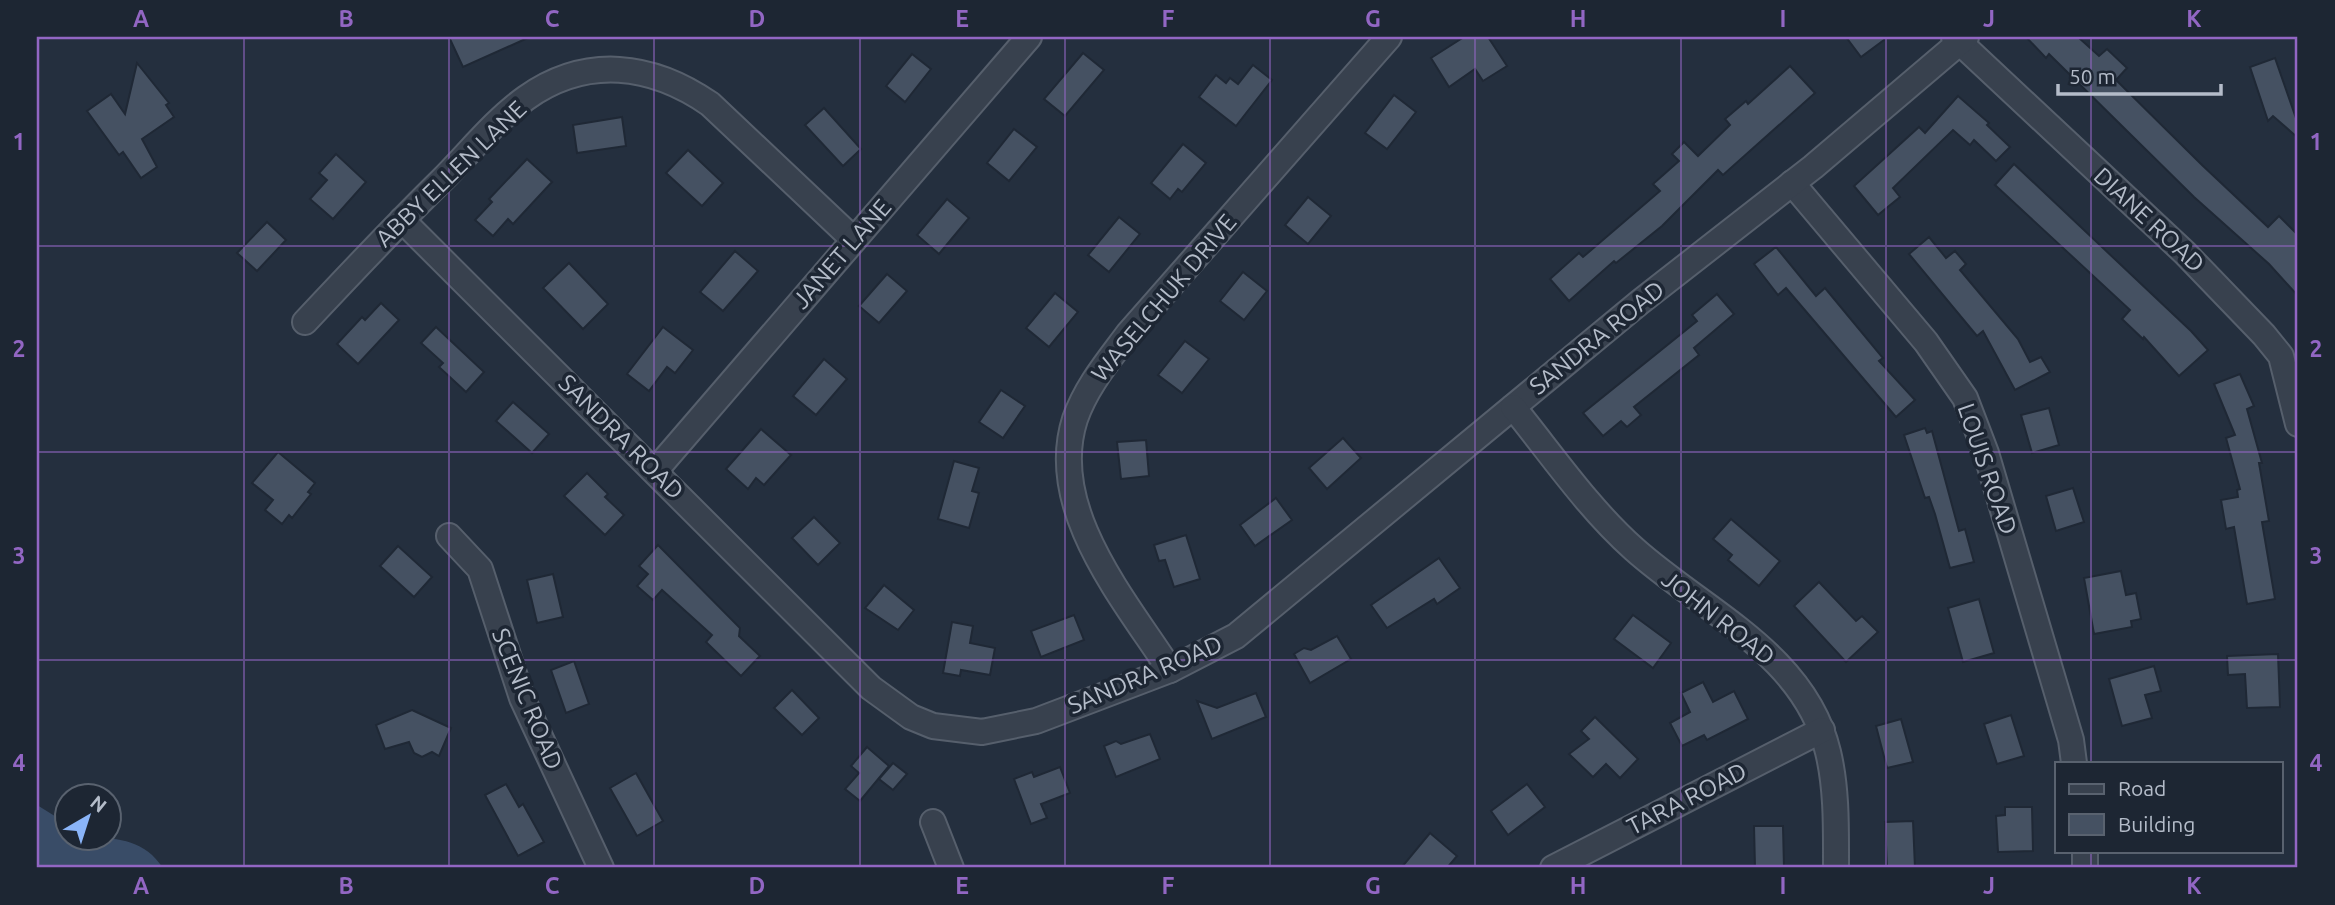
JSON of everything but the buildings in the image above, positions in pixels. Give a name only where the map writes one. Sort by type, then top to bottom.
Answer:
[{"type":"street","name":"JANET LANE","points":[[655,471],[1029,37]]},
{"type":"street","name":"WASELCHUK DRIVE","points":[[1170,670],[1105,570],[1083,524],[1073,494],[1070,466],[1075,420],[1098,373],[1128,334],[1389,37]]},
{"type":"street","name":"SANDRA ROAD","points":[[402,220],[872,688],[911,717],[933,726],[982,732],[1012,727],[1170,670],[1236,636],[1640,302],[1792,183],[1960,39]]},
{"type":"street","name":"DIANE ROAD","points":[[1960,39],[2185,253],[2264,335],[2281,356],[2298,424]]},
{"type":"street","name":"ABBY ELLEN LANE","points":[[305,322],[402,220],[526,99],[568,77],[589,72],[640,71],[675,82],[710,104],[854,240]]},
{"type":"street","name":"LOUIS ROAD","points":[[1792,183],[1919,333],[1965,398],[1986,453],[2071,740],[2074,762]]},
{"type":"street","name":"JOHN ROAD","points":[[1513,407],[1630,546],[1753,642],[1794,680],[1810,703],[1822,730],[1832,776],[1836,868]]},
{"type":"street","name":"SCENIC ROAD","points":[[449,536],[480,569],[522,698],[601,868]]},
{"type":"street","name":"TARA ROAD","points":[[1553,868],[1822,730]]},
{"type":"street","points":[[933,822],[951,868]]},
{"type":"water","points":[[37,805],[52,814],[52,852],[122,852],[122,840],[143,849],[163,868],[37,868]]}]
